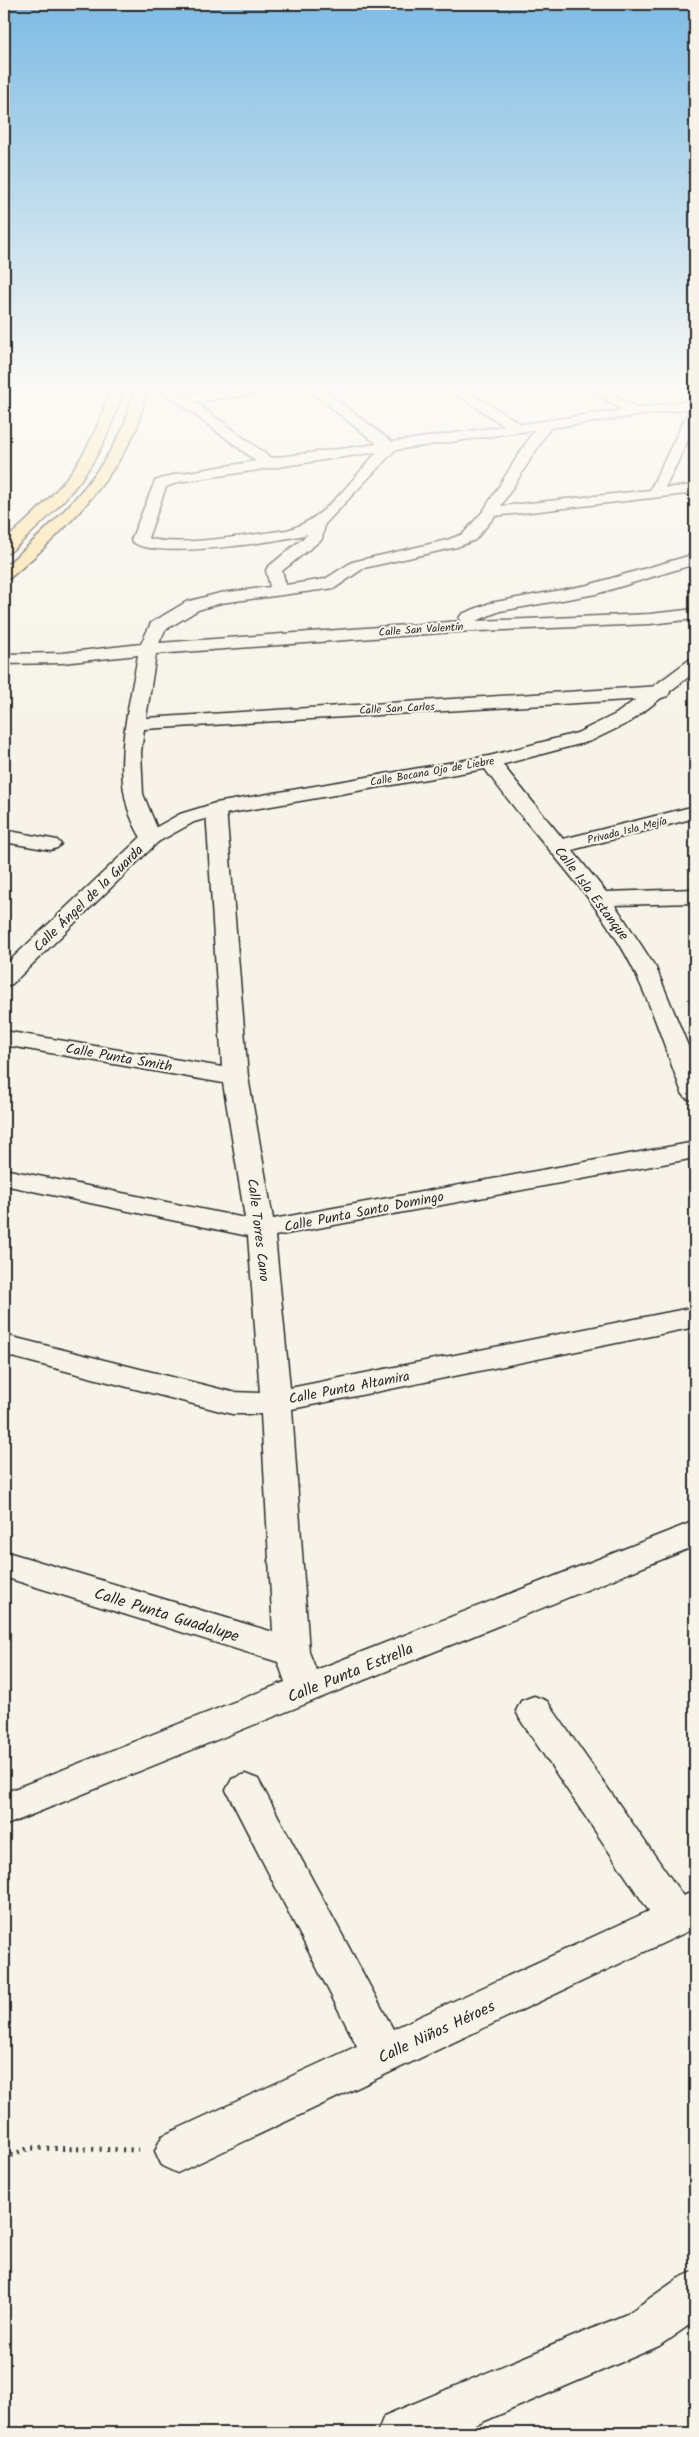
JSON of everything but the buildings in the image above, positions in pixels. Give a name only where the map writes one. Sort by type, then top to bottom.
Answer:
[{"type":"main road","points":[[4,548],[41,518],[55,501]]},
{"type":"main road","points":[[4,575],[46,539],[80,501]]},
{"type":"street","points":[[154,501],[140,540],[154,545],[195,545],[288,535],[312,526],[337,501]]},
{"type":"street","points":[[151,838],[133,794],[131,752],[134,724],[148,649],[157,627],[192,606],[220,598],[329,584],[358,566],[373,560],[451,544],[469,538],[497,501]]},
{"type":"street","points":[[490,512],[593,501]]},
{"type":"street","points":[[280,590],[274,570],[316,536],[319,527],[312,526]]},
{"type":"street","points":[[454,627],[476,614],[496,607],[590,590],[695,560]]},
{"type":"street","name":"Calle San Valentín","points":[[4,659],[62,658],[148,649],[454,627],[650,619],[695,614]]},
{"type":"street","name":"Calle Bocana Ojo de Liebre","points":[[151,838],[181,821],[216,809],[490,762],[584,737],[623,718],[695,664]]},
{"type":"street","name":"Calle San Carlos","points":[[134,724],[660,692]]},
{"type":"street","name":"Calle Isla Estanque","points":[[490,762],[600,899],[630,943],[644,968],[695,1093]]},
{"type":"street","name":"Calle Torres Cano","points":[[216,809],[235,1077],[261,1230],[276,1402],[292,1652]]},
{"type":"street","name":"Privada Isla Mejía","points":[[558,847],[695,812]]},
{"type":"street","points":[[4,836],[50,844]]},
{"type":"street","name":"Calle Ángel de la Guarda","points":[[4,979],[151,838]]},
{"type":"street","points":[[600,899],[695,896]]},
{"type":"street","name":"Calle Punta Smith","points":[[4,1038],[235,1077]]},
{"type":"street","name":"Calle Punta Santo Domingo","points":[[4,1177],[261,1230],[695,1150]]},
{"type":"street","name":"Calle Punta Altamira","points":[[4,1345],[232,1403],[252,1404],[276,1402],[695,1316]]},
{"type":"street","name":"Calle Punta Estrella","points":[[4,1810],[695,1533]]},
{"type":"street","name":"Calle Punta Guadalupe","points":[[4,1564],[292,1652]]},
{"type":"street","points":[[292,1652],[306,1690]]},
{"type":"street","points":[[534,1711],[686,1914]]},
{"type":"street","points":[[245,1790],[384,2055]]},
{"type":"street","name":"Calle Niños Héroes","points":[[177,2151],[686,1914]]},
{"type":"street","points":[[401,2433],[643,2330],[695,2294]]},
{"type":"path","points":[[4,2158],[30,2148],[177,2151]]}]
